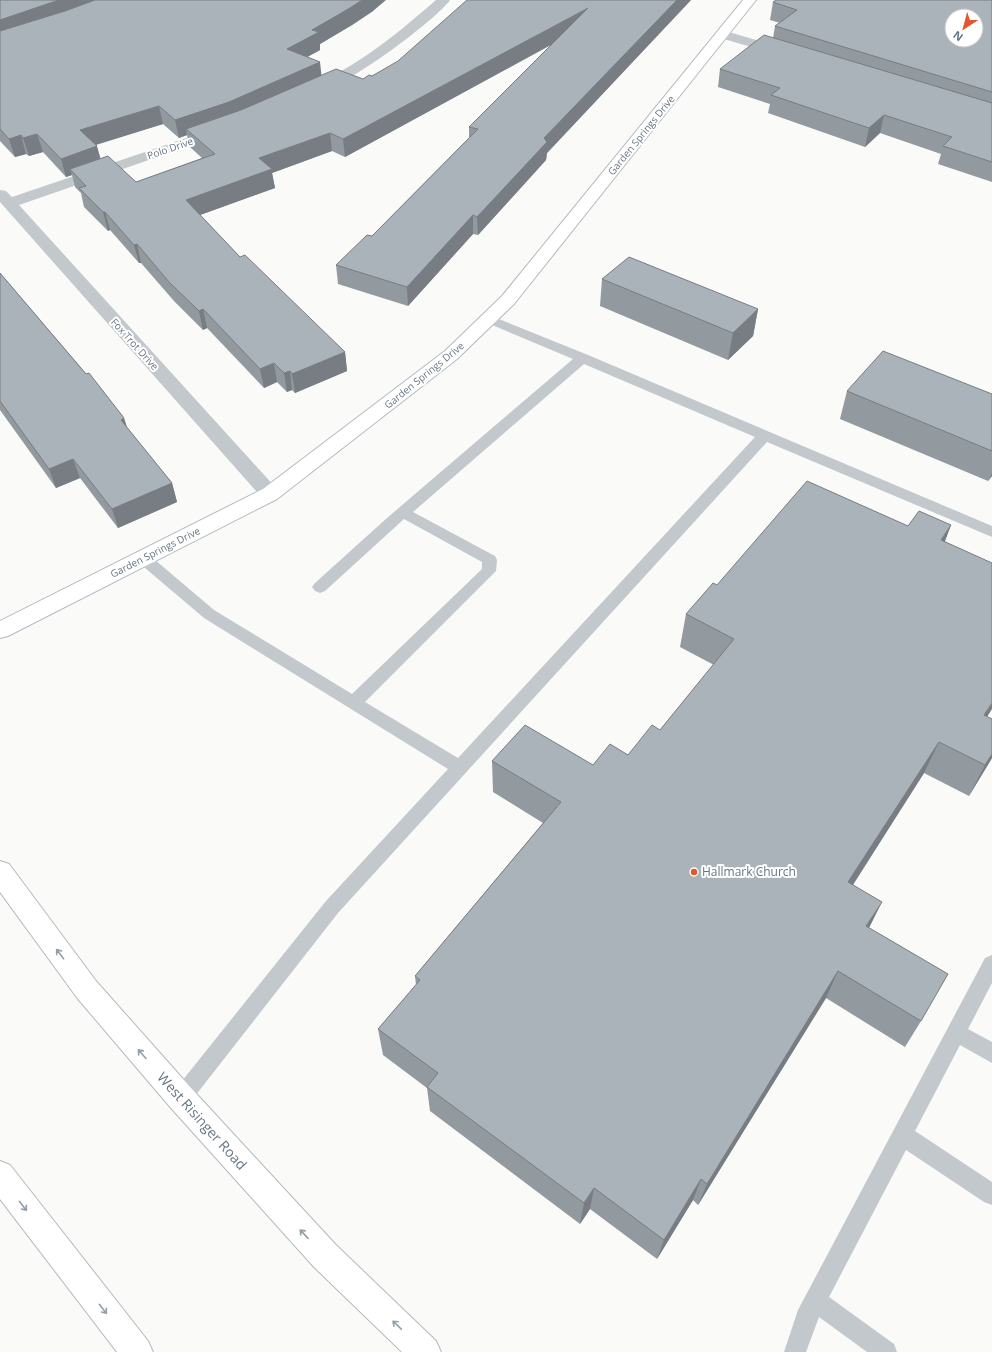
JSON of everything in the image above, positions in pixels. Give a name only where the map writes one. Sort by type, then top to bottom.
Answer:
[{"type":"street","points":[[308,93],[337,80],[380,51],[444,0]]},
{"type":"street","name":"Garden Springs Drive","points":[[0,630],[270,494],[450,356],[508,300],[750,0]]},
{"type":"street","points":[[722,34],[797,57]]},
{"type":"street","name":"Polo Drive","points":[[4,198],[230,127]]},
{"type":"street","name":"Fox Trot Drive","points":[[4,198],[270,494]]},
{"type":"street","name":"West Risinger Road","points":[[0,872],[87,990],[181,1098],[325,1256],[425,1352]]},
{"type":"street","points":[[0,1175],[137,1352]]},
{"type":"lane","points":[[489,319],[992,532]]},
{"type":"lane","points":[[320,587],[404,512],[583,358]]},
{"type":"lane","points":[[181,1098],[332,907],[765,435]]},
{"type":"lane","points":[[353,703],[489,571],[490,560],[404,512]]},
{"type":"lane","points":[[143,558],[209,614],[460,768]]},
{"type":"lane","points":[[795,1352],[806,1318],[814,1301],[992,964]]},
{"type":"lane","points":[[956,1032],[992,1053]]},
{"type":"lane","points":[[902,1135],[992,1194]]},
{"type":"lane","points":[[814,1301],[886,1352]]},
{"type":"building","points":[[0,0],[59,0],[0,20]]},
{"type":"building","points":[[95,0],[362,0],[312,30],[319,32],[287,49],[320,62],[229,102],[175,120],[159,106],[80,130],[97,146],[61,159],[37,134],[23,138],[21,135],[9,139],[0,129],[0,31]]},
{"type":"building","points":[[467,0],[677,0],[544,138],[547,142],[477,217],[473,215],[407,287],[336,265],[367,235],[372,236],[478,129],[469,127],[588,8],[343,139],[330,133],[259,158],[272,169],[186,200],[240,257],[245,255],[345,352],[292,374],[290,371],[284,373],[274,363],[260,369],[203,309],[199,311],[169,282],[137,244],[134,245],[105,212],[103,212],[79,188],[86,186],[70,169],[108,156],[136,182],[215,154],[186,129],[241,110],[336,69],[363,79],[369,75],[372,76],[398,61]]},
{"type":"building","points":[[776,0],[992,0],[992,92],[775,26],[797,10],[773,2]]},
{"type":"building","points":[[764,35],[992,103],[992,162],[943,146],[952,137],[884,115],[869,128],[771,95],[780,88],[720,69]]},
{"type":"building","points":[[629,257],[758,309],[733,333],[602,279]]},
{"type":"building","points":[[0,273],[86,374],[89,373],[124,418],[121,420],[172,483],[112,509],[73,459],[49,469],[0,401]]},
{"type":"building","points":[[883,351],[992,394],[992,451],[847,391]]},
{"type":"building","name":"Hallmark Church","points":[[807,481],[908,526],[919,511],[951,525],[941,540],[992,563],[992,703],[984,715],[992,719],[992,754],[985,765],[939,742],[848,882],[882,902],[866,926],[948,974],[921,1021],[838,971],[707,1184],[701,1179],[664,1240],[594,1188],[584,1203],[427,1087],[438,1073],[378,1029],[420,980],[415,976],[561,802],[492,761],[525,725],[593,765],[610,744],[628,755],[652,725],[660,730],[734,639],[686,614],[713,583],[717,585]]},
{"type":"place","name":"Hallmark Church","points":[[694,872]]}]
